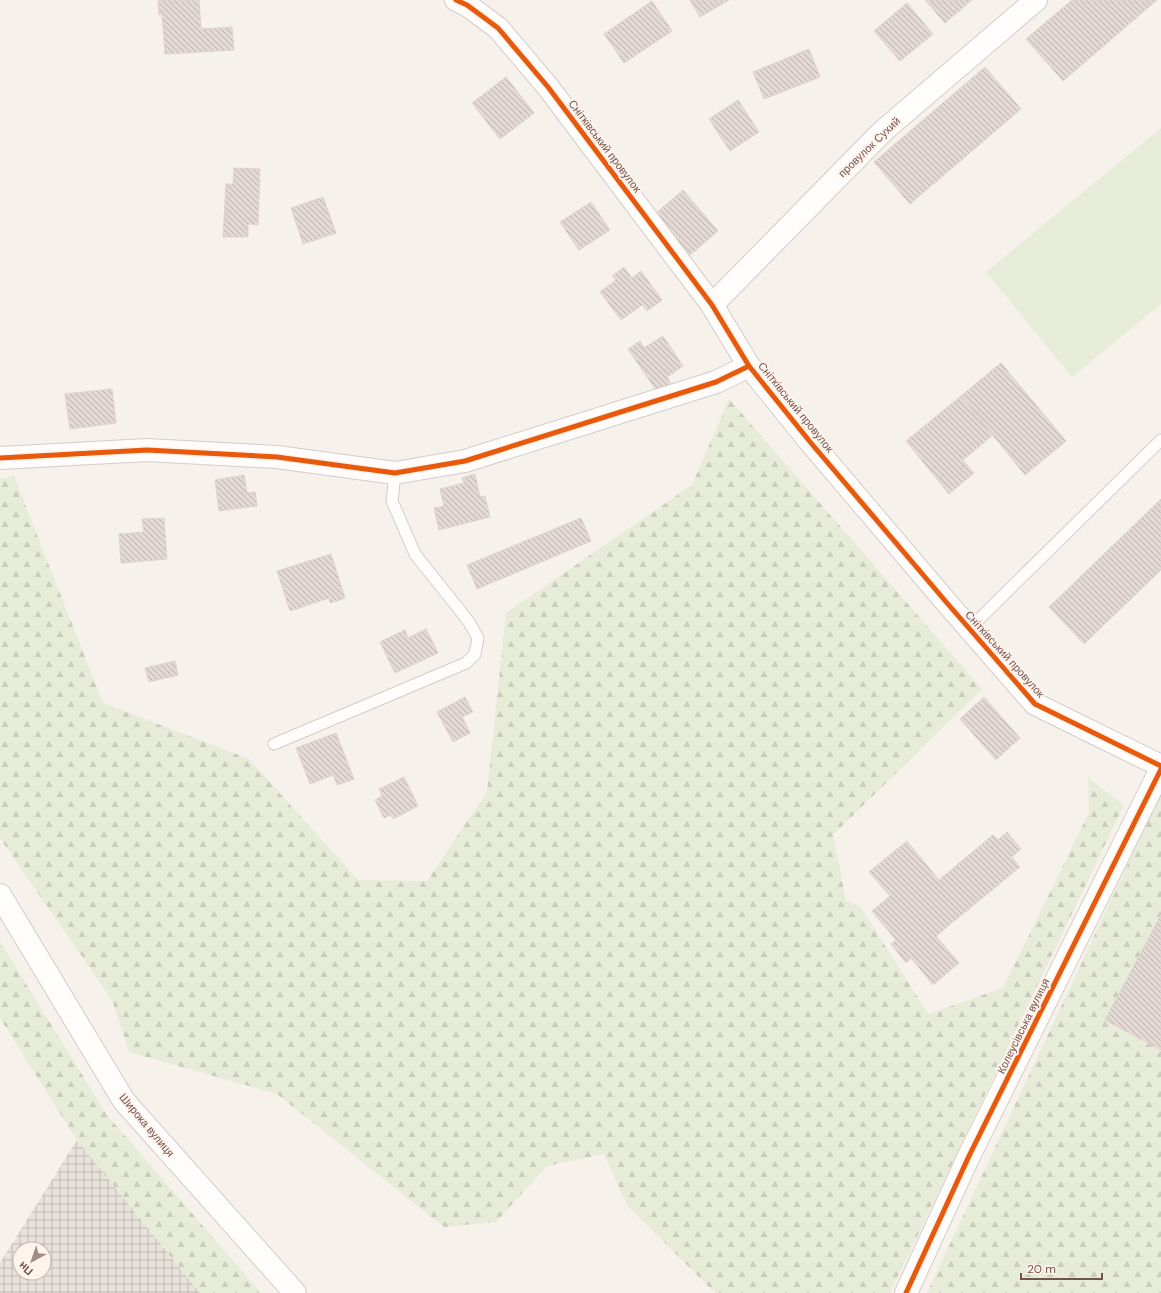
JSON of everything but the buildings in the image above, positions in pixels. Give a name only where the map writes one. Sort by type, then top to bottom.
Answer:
[{"type":"street","name":"провулок Сухий","points":[[712,305],[883,131],[1036,0]]},
{"type":"street","name":"Снітківський провулок","points":[[462,2],[498,28],[548,88],[712,305],[749,366],[811,443],[1035,704],[1161,768]]},
{"type":"street","points":[[0,458],[147,450],[277,458],[395,473],[465,461],[716,382],[749,366]]},
{"type":"street","name":"Колеусівська вулиця","points":[[906,1293],[973,1149],[1161,768]]},
{"type":"street","name":"Широка вулиця","points":[[0,895],[124,1101],[296,1293]]},
{"type":"lane","points":[[969,628],[1161,440]]},
{"type":"lane","points":[[274,744],[466,663],[475,654],[478,638],[469,622],[415,554],[392,501],[395,473]]},
{"type":"shaded area","points":[[77,1140],[200,1293],[0,1293],[0,1263],[12,1244],[12,1281],[52,1281],[52,1241],[14,1241]]},
{"type":"green space","points":[[1161,128],[1161,304],[1072,377],[986,272]]},
{"type":"green space","points":[[729,399],[982,689],[833,835],[846,901],[860,906],[928,1014],[1003,988],[1089,813],[1088,778],[1124,805],[890,1293],[715,1293],[627,1205],[604,1154],[547,1166],[496,1222],[444,1227],[277,1094],[129,1052],[112,1000],[0,838],[0,479],[14,476],[103,703],[249,759],[358,880],[427,881],[487,792],[506,613],[692,485]]},
{"type":"green space","points":[[1161,793],[1161,915],[1105,1020],[1161,1050],[1161,1293],[927,1293]]},
{"type":"green space","points":[[0,942],[107,1115],[261,1293],[200,1293],[77,1140],[0,1018]]},
{"type":"cycle path","points":[[456,0],[467,5],[498,28],[548,87],[712,305],[749,366],[811,443],[1035,704],[1161,766]]},
{"type":"cycle path","points":[[0,458],[147,450],[277,457],[395,473],[465,461],[716,382],[749,366]]},
{"type":"cycle path","points":[[906,1293],[969,1156],[1161,769]]}]
